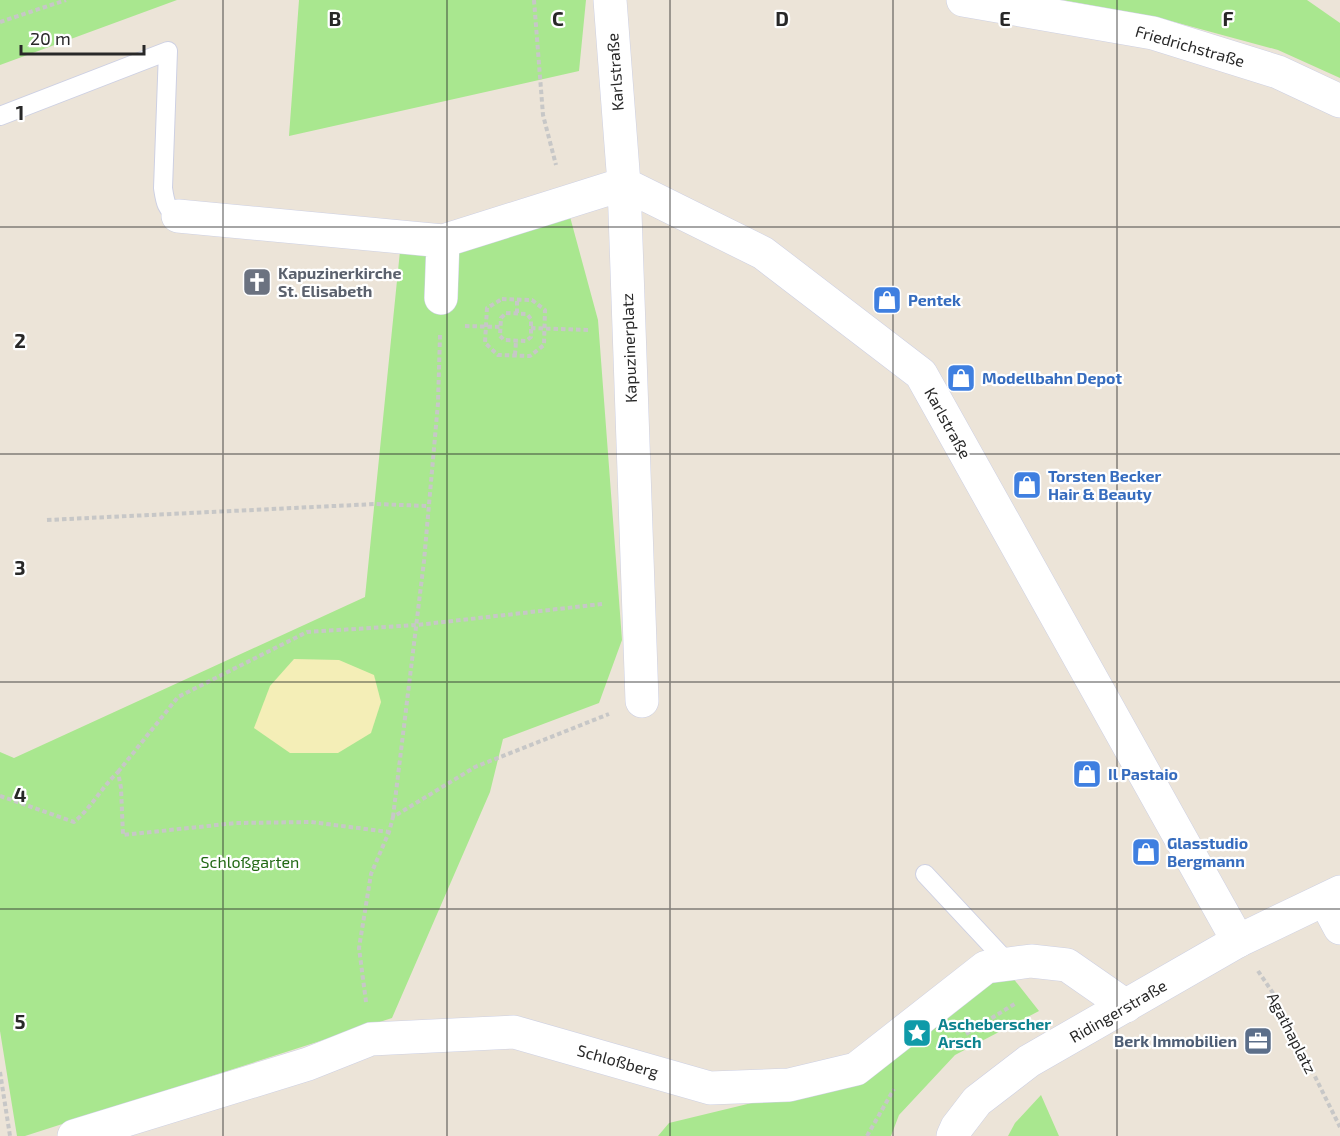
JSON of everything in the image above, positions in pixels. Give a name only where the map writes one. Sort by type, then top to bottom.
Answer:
[{"type":"street","name":"Karlstraße","points":[[610,0],[624,184],[763,253],[921,374],[1238,941]]},
{"type":"street","name":"Friedrichstraße","points":[[963,0],[1153,33],[1278,72],[1340,101]]},
{"type":"street","points":[[178,216],[443,241],[624,184]]},
{"type":"street","name":"Kapuzinerplatz","points":[[624,184],[627,332],[642,701]]},
{"type":"street","points":[[441,298],[443,241]]},
{"type":"street","name":"Ridingerstraße","points":[[953,1136],[977,1101],[1029,1061],[1238,941],[1335,906]]},
{"type":"street","name":"Schloßberg","points":[[74,1136],[308,1064],[371,1039],[514,1032],[711,1088],[789,1085],[856,1069],[986,967],[1031,961],[1067,964],[1126,1006]]},
{"type":"lane","points":[[0,116],[168,51],[163,188],[165,203],[171,213],[178,216]]},
{"type":"lane","points":[[925,874],[1009,964]]},
{"type":"path","points":[[0,22],[66,0]]},
{"type":"path","points":[[534,0],[543,115],[566,202]]},
{"type":"path","points":[[371,1039],[359,948],[371,874],[393,818],[417,625],[438,403],[441,298]]},
{"type":"path","points":[[502,299],[517,300],[532,300],[545,310],[544,345],[530,356],[498,355],[485,343],[487,308],[502,299]]},
{"type":"path","points":[[517,300],[517,314]]},
{"type":"path","points":[[506,313],[527,314],[531,319],[531,337],[526,341],[504,340],[500,336],[500,327],[501,318],[506,313]]},
{"type":"path","points":[[486,327],[500,327]]},
{"type":"path","points":[[531,328],[627,332]]},
{"type":"path","points":[[515,356],[516,341]]},
{"type":"path","points":[[47,520],[375,504],[428,506]]},
{"type":"path","points":[[0,796],[74,822],[87,811],[103,785],[118,772],[178,697],[307,632],[417,625],[639,599]]},
{"type":"path","points":[[393,818],[475,767],[642,701]]},
{"type":"path","points":[[118,772],[123,835],[236,823],[311,822],[389,832]]},
{"type":"path","name":"Agathaplatz","points":[[1238,941],[1275,996],[1340,1127]]},
{"type":"path","points":[[964,1036],[1019,1001]]},
{"type":"path","points":[[0,1072],[10,1136]]},
{"type":"path","points":[[867,1136],[898,1083]]},
{"type":"green space","points":[[0,0],[177,0],[0,65]]},
{"type":"green space","points":[[299,0],[586,0],[579,71],[289,136]]},
{"type":"green space","points":[[1062,0],[1307,0],[1340,23],[1340,78],[1278,50],[1156,17]]},
{"type":"green space","name":"Schloßgarten","points":[[566,202],[598,320],[622,640],[599,703],[503,739],[490,792],[392,1018],[25,1136],[17,1136],[0,1031],[0,752],[14,758],[365,597],[400,251]]},
{"type":"green space","points":[[1009,973],[1039,1011],[955,1055],[899,1115],[891,1136],[658,1136],[669,1123],[818,1087]]},
{"type":"green space","points":[[1041,1095],[1059,1136],[1008,1136],[1015,1123]]},
{"type":"sand","points":[[294,659],[339,660],[374,675],[381,702],[371,733],[338,753],[290,753],[254,728],[270,686]]},
{"type":"place","name":"Kapuzinerkirche St. Elisabeth","points":[[257,282]]},
{"type":"place","name":"Pentek","points":[[887,300]]},
{"type":"place","name":"Modellbahn Depot","points":[[961,378]]},
{"type":"place","name":"Torsten Becker Hair & Beauty","points":[[1027,485]]},
{"type":"place","name":"Il Pastaio","points":[[1087,774]]},
{"type":"place","name":"Glasstudio Bergmann","points":[[1146,852]]},
{"type":"place","name":"Ascheberscher Arsch","points":[[917,1033]]},
{"type":"place","name":"Berk Immobilien","points":[[1258,1041]]}]
